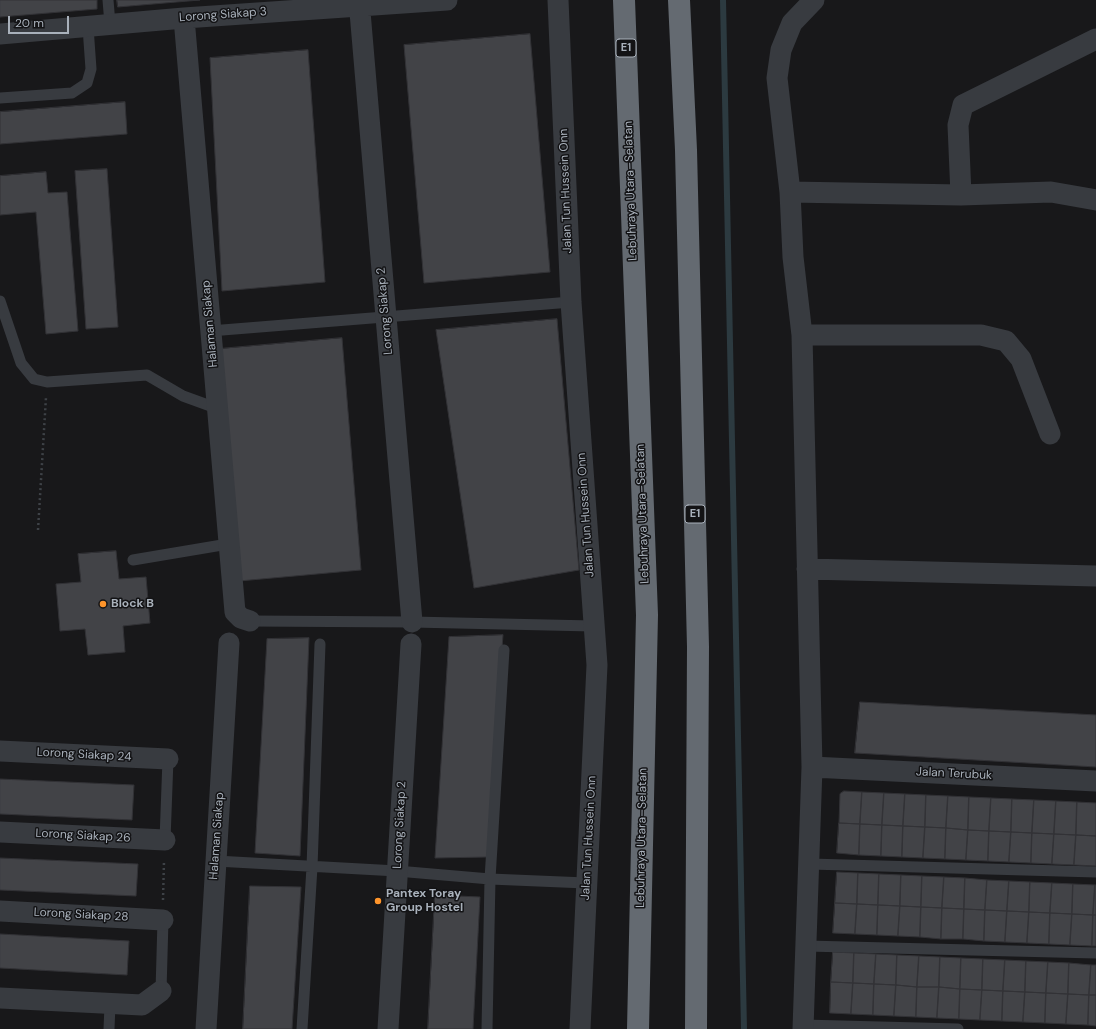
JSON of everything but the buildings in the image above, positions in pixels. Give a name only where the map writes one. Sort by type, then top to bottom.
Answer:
[{"type":"highway","name":"Lebuhraya Utara–Selatan","points":[[624,0],[647,615],[638,1029]]},
{"type":"highway","name":"E1","points":[[679,0],[686,150],[698,647],[696,1029]]},
{"type":"street","name":"Lorong Siakap 3","points":[[0,34],[359,3],[447,0]]},
{"type":"street","name":"Jalan Tun Hussein Onn","points":[[558,0],[571,302],[593,626],[597,665],[580,1029]]},
{"type":"street","points":[[803,1027],[810,864],[812,767],[802,334],[793,256],[790,192],[777,78],[780,50],[792,23],[814,0]]},
{"type":"street","name":"Lorong Siakap 2","points":[[359,3],[412,622]]},
{"type":"street","name":"Halaman Siakap","points":[[184,18],[234,612],[241,618],[250,622]]},
{"type":"street","points":[[961,194],[958,125],[963,105],[1096,39]]},
{"type":"street","points":[[790,192],[961,194],[1051,192],[1096,200]]},
{"type":"street","points":[[802,334],[981,335],[1006,341],[1021,359],[1050,434]]},
{"type":"street","points":[[807,568],[1096,576]]},
{"type":"street","name":"Halaman Siakap","points":[[206,1029],[229,644]]},
{"type":"street","name":"Lorong Siakap 2","points":[[388,1029],[411,644]]},
{"type":"street","name":"Lorong Siakap 24","points":[[0,751],[168,759]]},
{"type":"street","name":"Jalan Terubuk","points":[[812,767],[1096,781]]},
{"type":"street","name":"Lorong Siakap 26","points":[[0,832],[165,840]]},
{"type":"street","name":"Lorong Siakap 28","points":[[0,911],[162,920]]},
{"type":"street","points":[[0,998],[142,1005],[161,991]]},
{"type":"lane","points":[[108,0],[110,24]]},
{"type":"lane","points":[[0,98],[72,93],[87,83],[91,69],[88,27]]},
{"type":"lane","points":[[0,301],[21,363],[34,379],[47,382],[147,375],[183,396],[216,408]]},
{"type":"lane","points":[[210,331],[571,302]]},
{"type":"lane","points":[[133,560],[228,544]]},
{"type":"lane","points":[[250,622],[412,622],[593,626]]},
{"type":"lane","points":[[302,1029],[312,867],[320,644]]},
{"type":"lane","points":[[487,1029],[490,879],[504,650]]},
{"type":"lane","points":[[165,840],[168,759]]},
{"type":"lane","points":[[216,861],[490,879],[586,883]]},
{"type":"lane","points":[[810,864],[1096,872]]},
{"type":"lane","points":[[161,991],[162,920]]},
{"type":"lane","points":[[806,946],[1096,953]]},
{"type":"lane","points":[[109,1029],[110,1004]]},
{"type":"lane","points":[[803,1027],[958,1029]]},
{"type":"path","points":[[38,530],[47,382]]},
{"type":"path","points":[[162,920],[165,840]]},
{"type":"waterway","points":[[723,0],[744,1029]]},
{"type":"place","name":"Block B","points":[[103,604]]},
{"type":"place","name":"Pantex Toray Group Hostel","points":[[378,901]]}]
